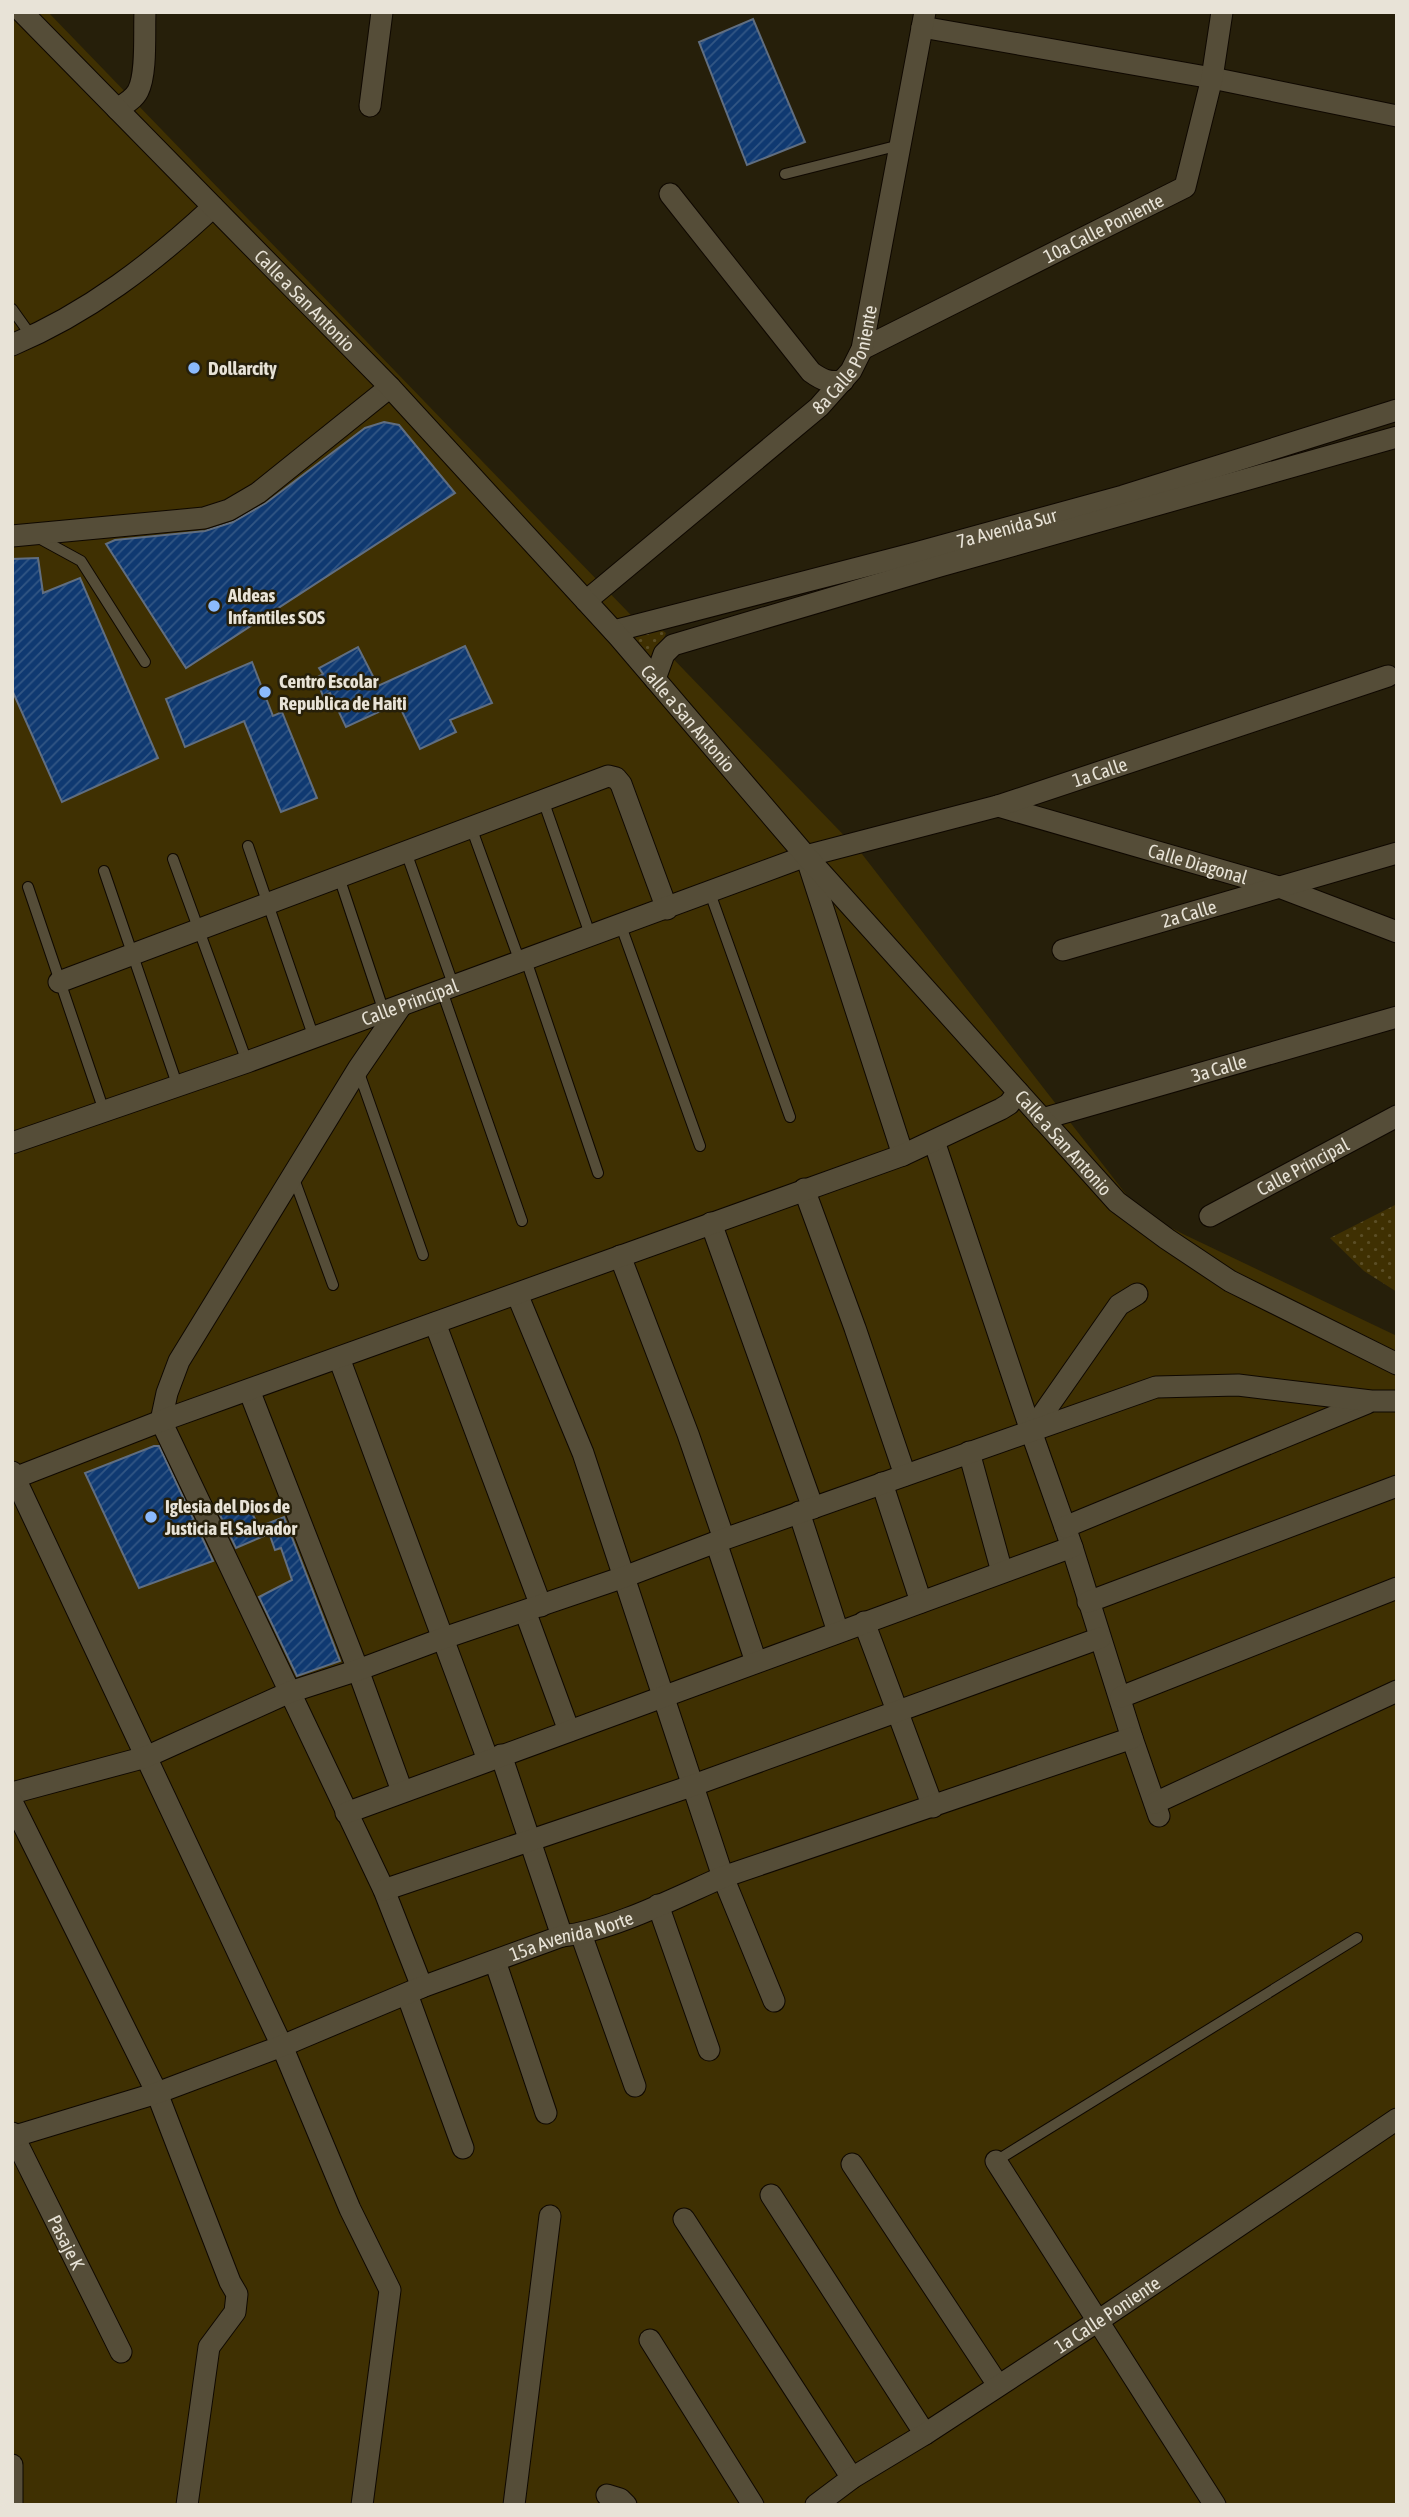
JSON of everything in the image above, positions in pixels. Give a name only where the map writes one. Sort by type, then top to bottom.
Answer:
[{"type":"street","name":"Calle a San Antonio","points":[[22,12],[390,387],[614,631],[806,856],[1117,1202],[1167,1240],[1230,1281],[1397,1364]]},
{"type":"street","points":[[117,109],[130,101],[138,90],[142,77],[145,12]]},
{"type":"street","points":[[370,106],[382,12]]},
{"type":"street","name":"10a Calle Poniente","points":[[862,349],[1185,187],[1212,78],[1222,12]]},
{"type":"street","points":[[924,19],[1397,116]]},
{"type":"street","name":"8a Calle Poniente","points":[[586,601],[819,407],[851,371],[862,349],[924,19]]},
{"type":"street","points":[[670,194],[811,372],[821,380],[843,382]]},
{"type":"street","points":[[22,341],[80,311],[139,272],[213,207]]},
{"type":"street","points":[[22,535],[204,518],[229,510],[258,493],[390,387]]},
{"type":"street","name":"7a Avenida Sur","points":[[614,631],[1111,500],[1397,410]]},
{"type":"street","name":"7a Avenida Sur","points":[[655,680],[664,653],[673,645],[927,569],[1397,437]]},
{"type":"street","name":"1a Calle","points":[[806,856],[998,806],[1388,677]]},
{"type":"street","points":[[59,982],[608,776],[616,778],[621,784],[667,909]]},
{"type":"street","name":"Calle Diagonal","points":[[998,806],[1279,887],[1397,932]]},
{"type":"street","name":"2a Calle","points":[[1063,950],[1397,853]]},
{"type":"street","points":[[806,856],[903,1155]]},
{"type":"street","name":"Calle Principal","points":[[12,1143],[314,1038],[806,856]]},
{"type":"street","points":[[392,1009],[179,1361],[167,1393],[161,1421],[384,1890],[463,2148]]},
{"type":"street","name":"3a Calle","points":[[1042,1119],[1397,1017]]},
{"type":"street","points":[[362,2505],[390,2290],[350,2209],[282,2046],[13,1476],[903,1155],[1001,1109],[1009,1104],[1018,1092]]},
{"type":"street","name":"Calle Principal","points":[[1210,1216],[1397,1116]]},
{"type":"street","points":[[934,1141],[1157,1810],[1397,1691]]},
{"type":"street","points":[[804,1189],[905,1475]]},
{"type":"street","points":[[711,1223],[806,1510],[838,1632]]},
{"type":"street","points":[[620,1256],[688,1434],[756,1662]]},
{"type":"street","points":[[517,1294],[583,1453],[723,1877],[774,2001]]},
{"type":"street","points":[[1031,1431],[1119,1305],[1137,1294]]},
{"type":"street","points":[[435,1323],[533,1608],[569,1731]]},
{"type":"street","points":[[339,1358],[444,1638],[635,2086]]},
{"type":"street","points":[[12,1793],[146,1757],[290,1692],[358,1671],[444,1638],[624,1577],[720,1540],[1156,1387],[1238,1385],[1371,1401],[1397,1401]]},
{"type":"street","points":[[249,1390],[402,1791]]},
{"type":"street","points":[[346,1812],[1002,1572],[1068,1537],[1371,1401]]},
{"type":"street","points":[[970,1452],[1002,1572]]},
{"type":"street","points":[[882,1483],[921,1601]]},
{"type":"street","points":[[1088,1602],[1397,1486]]},
{"type":"street","points":[[1121,1698],[1397,1588]]},
{"type":"street","points":[[864,1622],[933,1807]]},
{"type":"street","points":[[384,1890],[694,1785],[1100,1637]]},
{"type":"street","name":"15a Avenida Norte","points":[[13,2135],[157,2093],[282,2046],[414,1991],[658,1905],[723,1877],[1132,1738]]},
{"type":"street","points":[[12,1802],[157,2093],[237,2294],[235,2312],[209,2347],[187,2505]]},
{"type":"street","points":[[658,1905],[709,2050]]},
{"type":"street","points":[[495,1961],[546,2113]]},
{"type":"street","name":"1a Calle Poniente","points":[[816,2505],[852,2478],[925,2434],[1098,2321],[1397,2119]]},
{"type":"street","name":"Pasaje K","points":[[13,2135],[121,2352]]},
{"type":"street","points":[[996,2161],[1215,2505]]},
{"type":"street","points":[[852,2164],[998,2385]]},
{"type":"street","points":[[771,2195],[925,2434]]},
{"type":"street","points":[[514,2505],[550,2216]]},
{"type":"street","points":[[684,2219],[852,2478]]},
{"type":"street","points":[[650,2340],[753,2505]]},
{"type":"street","points":[[12,2465],[12,2505]]},
{"type":"lane","points":[[785,174],[900,145]]},
{"type":"lane","points":[[12,309],[22,341]]},
{"type":"lane","points":[[22,535],[81,561],[145,662]]},
{"type":"lane","points":[[543,800],[591,937]]},
{"type":"lane","points":[[471,827],[523,961],[598,1173]]},
{"type":"lane","points":[[248,846],[314,1038]]},
{"type":"lane","points":[[405,852],[522,1221]]},
{"type":"lane","points":[[173,859],[247,1062]]},
{"type":"lane","points":[[104,871],[178,1087]]},
{"type":"lane","points":[[339,877],[392,1009]]},
{"type":"lane","points":[[28,887],[104,1111]]},
{"type":"lane","points":[[709,893],[790,1117]]},
{"type":"lane","points":[[621,926],[700,1146]]},
{"type":"lane","points":[[358,1069],[423,1255]]},
{"type":"lane","points":[[292,1175],[333,1285]]},
{"type":"lane","points":[[996,2161],[1357,1938]]},
{"type":"shaded area","points":[[12,12],[48,12],[862,854],[1139,1211],[1397,1336],[1397,2505],[12,2505]]},
{"type":"shaded area","points":[[662,630],[666,633],[654,665],[630,635]]},
{"type":"shaded area","points":[[1397,1204],[1397,1292],[1364,1271],[1330,1238]]},
{"type":"building","points":[[753,19],[805,142],[747,165],[699,42]]},
{"type":"building","name":"Aldeas Infantiles SOS","points":[[384,422],[399,425],[455,493],[186,668],[106,544],[115,540],[205,531],[233,522],[266,503],[365,428]]},
{"type":"building","points":[[38,558],[43,593],[80,578],[158,758],[62,802],[12,690],[12,559]]},
{"type":"building","points":[[465,646],[492,703],[450,720],[456,732],[420,749],[398,703],[346,727],[330,693],[323,696],[316,678],[323,674],[319,668],[358,647],[378,686]]},
{"type":"building","points":[[252,662],[273,716],[282,712],[317,798],[281,812],[244,721],[185,747],[166,699]]},
{"type":"building","name":"Iglesia del Dios de Justicia El Salvador","points":[[159,1446],[213,1561],[139,1588],[85,1473]]},
{"type":"building","points":[[245,1500],[264,1536],[236,1548],[219,1513]]},
{"type":"building","points":[[284,1517],[340,1661],[297,1676],[259,1597],[292,1580],[281,1548],[275,1550],[266,1524]]},
{"type":"place","name":"Dollarcity","points":[[194,368]]},
{"type":"place","name":"Aldeas Infantiles SOS","points":[[214,606]]},
{"type":"place","name":"Centro Escolar Republica de Haiti","points":[[265,692]]},
{"type":"place","name":"Iglesia del Dios de Justicia El Salvador","points":[[151,1517]]}]
